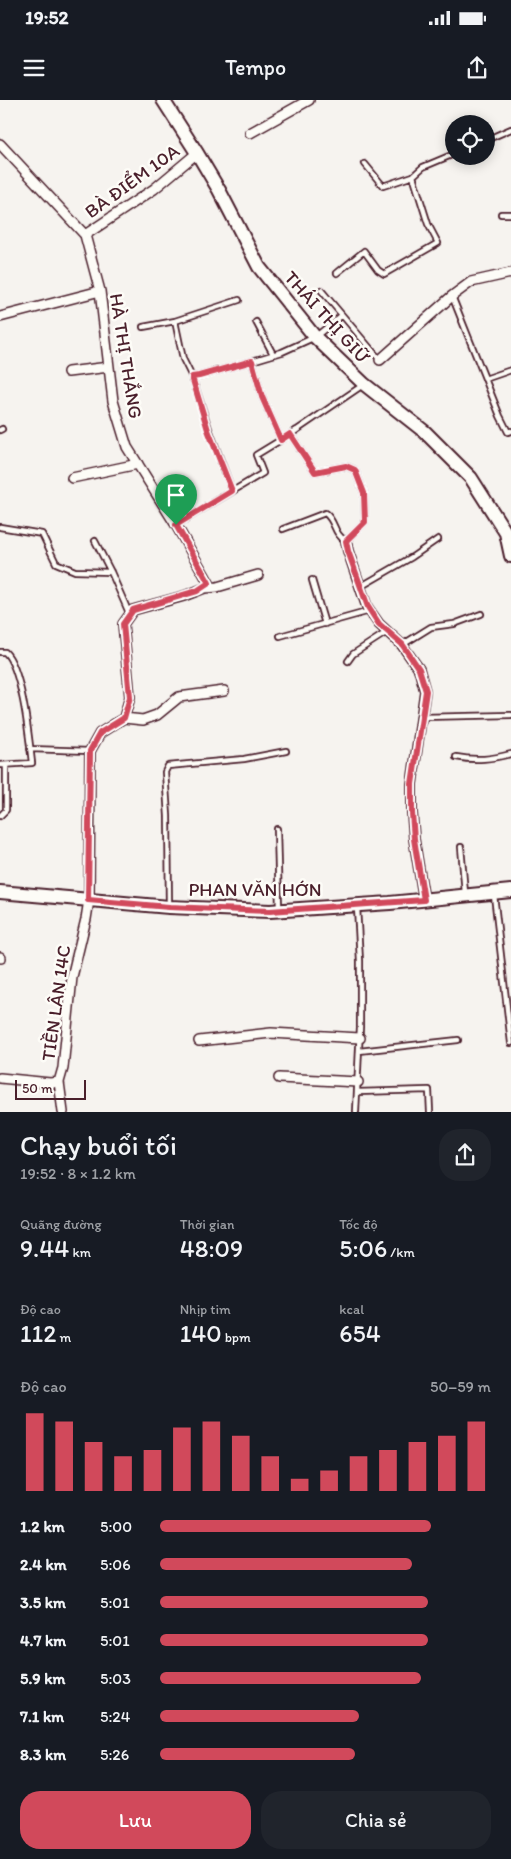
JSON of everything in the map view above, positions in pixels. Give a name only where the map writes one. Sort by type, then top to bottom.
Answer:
[{"type":"street","name":"THÁI THỊ GIỮ","points":[[163,100],[219,190],[258,268],[315,337],[364,384],[425,432],[471,478],[506,533],[511,556]]},
{"type":"street","points":[[250,134],[309,100]]},
{"type":"street","name":"HÀ THỊ THẮNG","points":[[0,144],[85,235],[100,291],[113,402],[127,447],[176,525],[209,583],[205,588]]},
{"type":"street","name":"BÀ ĐIỂM 10A","points":[[85,235],[154,189],[197,153]]},
{"type":"street","points":[[380,360],[452,296],[471,282],[511,273]]},
{"type":"street","points":[[0,317],[100,291]]},
{"type":"street","points":[[68,372],[109,367]]},
{"type":"street","points":[[72,478],[138,464]]},
{"type":"street","points":[[346,541],[360,587],[370,611],[379,624],[402,644],[419,669],[426,691],[412,784],[414,839],[424,900]]},
{"type":"street","points":[[124,718],[130,697],[123,624],[133,610],[184,596],[205,588],[218,587],[258,575]]},
{"type":"street","points":[[88,900],[90,751],[100,733],[124,718],[143,720],[157,715],[179,697],[224,691]]},
{"type":"street","name":"PHAN VĂN HỚN","points":[[0,892],[169,907],[279,911],[356,906],[511,891]]},
{"type":"street","name":"TIỀN LÂN 14C","points":[[0,1078],[50,1083],[59,1082],[63,1068],[72,978],[86,919],[88,900]]},
{"type":"street","points":[[199,1041],[271,1033],[360,1038]]},
{"type":"street","points":[[278,1078],[358,1087]]},
{"type":"street","points":[[59,1082],[63,1112]]},
{"type":"lane","points":[[495,136],[511,129]]},
{"type":"lane","points":[[365,164],[383,186],[412,176],[423,167],[445,158]]},
{"type":"lane","points":[[337,273],[364,251],[384,274],[438,243],[428,224],[412,176]]},
{"type":"lane","points":[[501,214],[511,214]]},
{"type":"lane","points":[[321,290],[380,360]]},
{"type":"lane","points":[[452,296],[500,416],[508,432],[511,431]]},
{"type":"lane","points":[[143,326],[174,321],[239,300]]},
{"type":"lane","points":[[192,377],[252,361],[315,337],[342,316]]},
{"type":"lane","points":[[174,321],[183,359],[192,377],[208,430],[232,491]]},
{"type":"lane","points":[[256,322],[273,354]]},
{"type":"lane","points":[[252,361],[262,397],[281,440]]},
{"type":"lane","points":[[485,378],[511,370]]},
{"type":"lane","points":[[176,525],[264,473],[256,455],[364,384]]},
{"type":"lane","points":[[283,529],[325,513],[329,516],[339,537],[346,541],[365,522],[364,493],[355,470],[346,466],[315,472],[290,434]]},
{"type":"lane","points":[[0,527],[42,534],[56,563],[75,571],[111,572]]},
{"type":"lane","points":[[360,587],[438,540]]},
{"type":"lane","points":[[95,541],[130,615]]},
{"type":"lane","points":[[312,580],[326,624]]},
{"type":"lane","points":[[280,636],[370,611]]},
{"type":"lane","points":[[402,644],[431,627],[454,624],[480,614]]},
{"type":"lane","points":[[348,661],[353,654],[388,632]]},
{"type":"lane","points":[[0,652],[5,652],[12,658],[23,705],[32,763],[0,766]]},
{"type":"lane","points":[[423,717],[511,715]]},
{"type":"lane","points":[[30,749],[90,751]]},
{"type":"lane","points":[[169,907],[168,816],[165,772],[168,766],[244,758],[286,750]]},
{"type":"lane","points":[[456,757],[471,760],[490,759],[511,754]]},
{"type":"lane","points":[[0,816],[6,810],[6,765]]},
{"type":"lane","points":[[277,829],[279,911]]},
{"type":"lane","points":[[461,847],[465,895]]},
{"type":"lane","points":[[494,892],[511,1042]]},
{"type":"lane","points":[[356,906],[360,961],[360,1038],[356,1112]]},
{"type":"lane","points":[[359,1051],[458,1040]]},
{"type":"lane","points":[[358,1087],[429,1090],[430,1112]]},
{"type":"route","points":[[252,361],[262,397],[281,440],[290,434],[315,472],[346,466],[355,470],[364,493],[365,522],[346,541],[348,551],[368,607],[379,624],[402,644],[419,669],[426,691],[412,784],[414,839],[424,900],[390,904],[270,911],[169,907],[88,900],[90,751],[100,733],[124,718],[130,697],[123,624],[133,610],[184,596],[205,588],[209,583],[176,525],[232,491],[208,430],[192,377],[252,361]]}]
